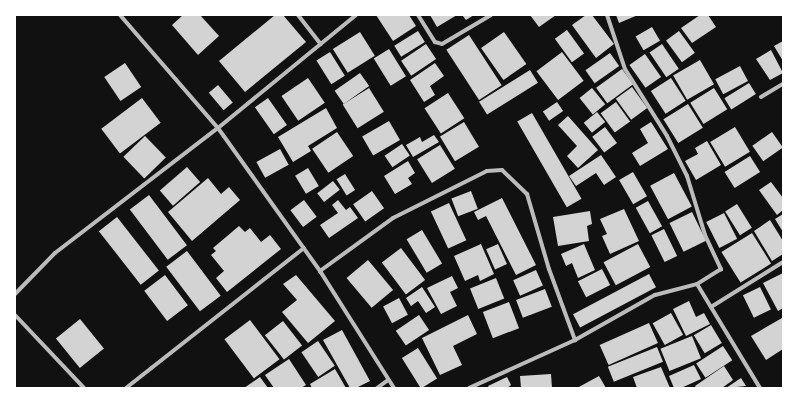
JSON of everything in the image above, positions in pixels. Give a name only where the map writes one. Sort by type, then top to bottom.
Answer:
[{"type":"street","points":[[120,15],[218,128],[320,270],[394,388]]},
{"type":"street","points":[[298,15],[321,44]]},
{"type":"street","points":[[15,294],[55,253],[218,128],[356,15]]},
{"type":"street","points":[[418,15],[435,42],[442,44],[491,15]]},
{"type":"street","points":[[469,388],[575,340],[655,295],[697,284],[721,269],[705,235],[687,176],[667,136],[625,68],[607,15]]},
{"type":"street","points":[[761,97],[783,84]]},
{"type":"street","points":[[320,270],[393,218],[487,171],[502,170],[527,194],[549,269],[575,340]]},
{"type":"street","points":[[126,388],[304,248]]},
{"type":"street","points":[[711,307],[783,262]]},
{"type":"street","points":[[697,284],[760,388]]},
{"type":"street","points":[[15,315],[84,388]]},
{"type":"street","points":[[377,388],[388,380]]},
{"type":"building","points":[[183,15],[200,15],[219,36],[198,55],[172,25]]},
{"type":"building","points":[[275,15],[283,15],[306,42],[245,92],[219,61]]},
{"type":"building","points":[[376,15],[409,15],[416,26],[393,41]]},
{"type":"building","points":[[430,15],[457,15],[437,27]]},
{"type":"building","points":[[462,15],[474,15],[466,20]]},
{"type":"building","points":[[530,15],[556,15],[539,27]]},
{"type":"building","points":[[586,15],[592,15],[614,44],[596,58],[572,25]]},
{"type":"building","points":[[616,15],[638,15],[619,23]]},
{"type":"building","points":[[700,15],[708,15],[716,27],[692,43],[681,28]]},
{"type":"building","points":[[652,27],[660,41],[644,50],[636,36]]},
{"type":"building","points":[[567,30],[584,53],[572,62],[555,39]]},
{"type":"building","points":[[418,31],[425,42],[401,57],[394,46]]},
{"type":"building","points":[[679,31],[695,53],[682,62],[666,40]]},
{"type":"building","points":[[360,32],[375,56],[348,73],[333,49]]},
{"type":"building","points":[[504,32],[526,64],[503,80],[481,48]]},
{"type":"building","points":[[469,35],[502,85],[479,100],[446,50]]},
{"type":"building","points":[[783,41],[783,61],[774,46]]},
{"type":"building","points":[[426,44],[436,59],[411,76],[401,61]]},
{"type":"building","points":[[662,44],[679,69],[666,77],[650,52]]},
{"type":"building","points":[[389,49],[406,76],[391,86],[374,59]]},
{"type":"building","points":[[771,50],[783,73],[770,80],[756,59]]},
{"type":"building","points":[[330,52],[345,76],[331,84],[316,60]]},
{"type":"building","points":[[562,52],[584,81],[558,100],[536,71]]},
{"type":"building","points":[[610,53],[619,66],[595,83],[585,70]]},
{"type":"building","points":[[645,54],[661,77],[645,88],[629,65]]},
{"type":"building","points":[[700,60],[714,84],[687,100],[673,76]]},
{"type":"building","points":[[125,63],[141,87],[120,101],[104,77]]},
{"type":"building","points":[[435,63],[444,76],[430,86],[435,95],[424,102],[410,80]]},
{"type":"building","points":[[740,66],[748,81],[723,94],[715,79]]},
{"type":"building","points":[[622,69],[633,84],[607,103],[596,88]]},
{"type":"building","points":[[530,70],[538,83],[487,115],[479,102]]},
{"type":"building","points":[[360,73],[369,86],[344,104],[335,91]]},
{"type":"building","points":[[308,78],[325,103],[298,121],[281,96]]},
{"type":"building","points":[[671,78],[686,101],[666,114],[651,91]]},
{"type":"building","points":[[749,83],[756,94],[731,109],[724,98]]},
{"type":"building","points":[[218,85],[233,103],[224,110],[209,93]]},
{"type":"building","points":[[632,87],[647,108],[631,120],[616,99]]},
{"type":"building","points":[[369,88],[384,112],[358,128],[343,104]]},
{"type":"building","points":[[592,88],[605,104],[593,114],[580,98]]},
{"type":"building","points":[[714,88],[727,109],[704,124],[690,103]]},
{"type":"building","points":[[448,93],[464,118],[441,133],[425,108]]},
{"type":"building","points":[[142,98],[161,123],[120,153],[101,129]]},
{"type":"building","points":[[268,98],[287,125],[274,134],[255,107]]},
{"type":"building","points":[[557,102],[563,111],[549,121],[543,112]]},
{"type":"building","points":[[616,102],[630,121],[615,133],[601,113]]},
{"type":"building","points":[[688,104],[703,128],[678,143],[663,119]]},
{"type":"building","points":[[326,108],[337,128],[308,146],[311,151],[293,162],[278,137]]},
{"type":"building","points":[[597,112],[605,122],[592,133],[584,123]]},
{"type":"building","points":[[532,113],[582,199],[567,207],[517,122]]},
{"type":"building","points":[[568,116],[598,150],[578,168],[567,156],[577,146],[558,125]]},
{"type":"building","points":[[389,121],[400,140],[373,156],[362,136]]},
{"type":"building","points":[[464,122],[479,147],[455,161],[440,136]]},
{"type":"building","points":[[651,122],[668,149],[640,166],[632,153],[648,143],[640,129]]},
{"type":"building","points":[[605,127],[617,143],[604,153],[592,137]]},
{"type":"building","points":[[735,127],[750,152],[725,167],[710,142]]},
{"type":"building","points":[[337,132],[353,156],[328,173],[312,149]]},
{"type":"building","points":[[772,132],[783,148],[763,161],[752,146]]},
{"type":"building","points":[[434,135],[439,142],[413,157],[406,145],[420,137],[422,142]]},
{"type":"building","points":[[145,136],[166,158],[144,178],[123,157]]},
{"type":"building","points":[[707,141],[721,165],[696,180],[685,161],[698,154],[695,148]]},
{"type":"building","points":[[402,144],[410,156],[392,167],[385,156]]},
{"type":"building","points":[[440,145],[455,169],[432,183],[417,159]]},
{"type":"building","points":[[280,149],[289,165],[265,178],[256,162]]},
{"type":"building","points":[[601,155],[616,177],[604,185],[596,173],[576,186],[569,176]]},
{"type":"building","points":[[750,156],[760,172],[735,188],[725,172]]},
{"type":"building","points":[[408,161],[415,173],[408,178],[412,184],[395,194],[384,176]]},
{"type":"building","points":[[187,167],[200,182],[173,206],[160,191]]},
{"type":"building","points":[[308,168],[319,186],[306,194],[295,176]]},
{"type":"building","points":[[633,172],[647,196],[633,204],[619,180]]},
{"type":"building","points":[[674,173],[692,207],[668,219],[650,186]]},
{"type":"building","points":[[345,174],[355,190],[347,195],[337,179]]},
{"type":"building","points":[[208,178],[221,194],[229,187],[240,200],[192,241],[168,212]]},
{"type":"building","points":[[333,181],[340,190],[324,202],[317,193]]},
{"type":"building","points":[[771,182],[783,198],[783,210],[777,215],[759,190]]},
{"type":"building","points":[[372,191],[384,208],[365,221],[353,204]]},
{"type":"building","points":[[471,191],[478,209],[458,216],[451,199]]},
{"type":"building","points":[[149,195],[187,245],[168,260],[130,209]]},
{"type":"building","points":[[502,198],[536,265],[516,275],[486,216],[478,220],[474,212]]},
{"type":"building","points":[[304,200],[317,217],[303,227],[290,210]]},
{"type":"building","points":[[338,200],[346,210],[350,207],[358,218],[329,238],[320,225],[338,213],[332,205]]},
{"type":"building","points":[[648,201],[662,226],[650,233],[636,208]]},
{"type":"building","points":[[449,203],[466,240],[448,249],[431,211]]},
{"type":"building","points":[[737,204],[752,228],[740,235],[725,211]]},
{"type":"building","points":[[624,209],[639,241],[610,254],[602,236],[607,234],[600,219]]},
{"type":"building","points":[[590,211],[592,224],[587,226],[589,241],[558,246],[553,217]]},
{"type":"building","points":[[692,212],[706,241],[684,252],[670,223]]},
{"type":"building","points":[[724,213],[737,239],[719,248],[706,222]]},
{"type":"building","points":[[783,214],[783,232],[775,219]]},
{"type":"building","points":[[117,217],[159,271],[141,285],[99,231]]},
{"type":"building","points":[[770,220],[783,241],[783,254],[772,261],[754,231]]},
{"type":"building","points":[[239,226],[245,232],[250,228],[261,242],[270,235],[281,249],[227,292],[216,278],[224,271],[211,255],[216,251],[213,248]]},
{"type":"building","points":[[664,229],[677,256],[665,262],[651,235]]},
{"type":"building","points":[[422,230],[442,263],[427,273],[407,239]]},
{"type":"building","points":[[752,233],[771,264],[741,283],[721,252]]},
{"type":"building","points":[[481,244],[494,274],[480,281],[478,275],[465,281],[454,256]]},
{"type":"building","points":[[498,244],[507,264],[495,269],[486,249]]},
{"type":"building","points":[[584,244],[595,270],[578,278],[572,263],[566,266],[561,254]]},
{"type":"building","points":[[638,244],[650,267],[616,285],[604,262]]},
{"type":"building","points":[[401,248],[425,280],[406,294],[382,262]]},
{"type":"building","points":[[187,251],[221,296],[200,311],[166,267]]},
{"type":"building","points":[[368,260],[393,290],[372,308],[347,278]]},
{"type":"building","points":[[602,269],[610,285],[586,297],[578,281]]},
{"type":"building","points":[[536,270],[543,286],[520,296],[513,280]]},
{"type":"building","points":[[783,273],[783,308],[778,311],[763,283]]},
{"type":"building","points":[[649,274],[656,287],[580,328],[573,314]]},
{"type":"building","points":[[165,275],[188,305],[167,321],[144,291]]},
{"type":"building","points":[[296,275],[335,321],[308,343],[282,312],[297,300],[283,284]]},
{"type":"building","points":[[452,276],[458,288],[450,292],[457,306],[441,314],[427,288]]},
{"type":"building","points":[[496,278],[504,298],[478,309],[470,288]]},
{"type":"building","points":[[422,287],[435,307],[426,313],[418,301],[411,306],[406,298]]},
{"type":"building","points":[[760,287],[771,309],[754,318],[743,295]]},
{"type":"building","points":[[545,289],[552,307],[523,318],[516,300]]},
{"type":"building","points":[[399,298],[408,315],[392,323],[383,306]]},
{"type":"building","points":[[689,301],[696,317],[704,313],[710,324],[686,336],[673,309]]},
{"type":"building","points":[[509,302],[519,328],[493,338],[483,312]]},
{"type":"building","points":[[671,313],[683,335],[665,345],[653,323]]},
{"type":"building","points":[[419,315],[429,330],[406,346],[396,331]]},
{"type":"building","points":[[468,315],[477,334],[453,346],[462,365],[440,375],[422,338]]},
{"type":"building","points":[[782,318],[783,349],[766,360],[751,336]]},
{"type":"building","points":[[80,319],[104,349],[80,368],[56,339]]},
{"type":"building","points":[[250,320],[279,359],[254,378],[224,339]]},
{"type":"building","points":[[283,321],[302,345],[284,360],[265,335]]},
{"type":"building","points":[[649,323],[658,343],[609,365],[600,345]]},
{"type":"building","points":[[711,325],[722,343],[705,353],[694,335]]},
{"type":"building","points":[[342,330],[370,381],[356,388],[350,388],[323,340]]},
{"type":"building","points":[[692,336],[701,358],[669,371],[660,349]]},
{"type":"building","points":[[318,341],[335,366],[318,377],[301,352]]},
{"type":"building","points":[[723,346],[732,360],[705,378],[696,363]]},
{"type":"building","points":[[657,347],[663,362],[614,382],[608,367]]},
{"type":"building","points":[[418,348],[437,379],[421,388],[402,358]]},
{"type":"building","points":[[289,359],[306,385],[301,388],[274,388],[265,375]]},
{"type":"building","points":[[694,365],[701,379],[681,388],[674,388],[669,376]]},
{"type":"building","points":[[724,366],[733,380],[722,388],[696,388],[695,386]]},
{"type":"building","points":[[661,367],[670,388],[637,388],[633,377]]},
{"type":"building","points":[[335,369],[346,388],[312,388],[310,384]]},
{"type":"building","points":[[551,374],[552,388],[521,388],[520,376]]},
{"type":"building","points":[[599,376],[606,388],[577,388]]},
{"type":"building","points":[[260,377],[268,388],[244,388]]},
{"type":"building","points":[[507,377],[511,385],[507,388],[489,388],[488,386]]},
{"type":"building","points":[[741,378],[746,386],[726,388]]}]
